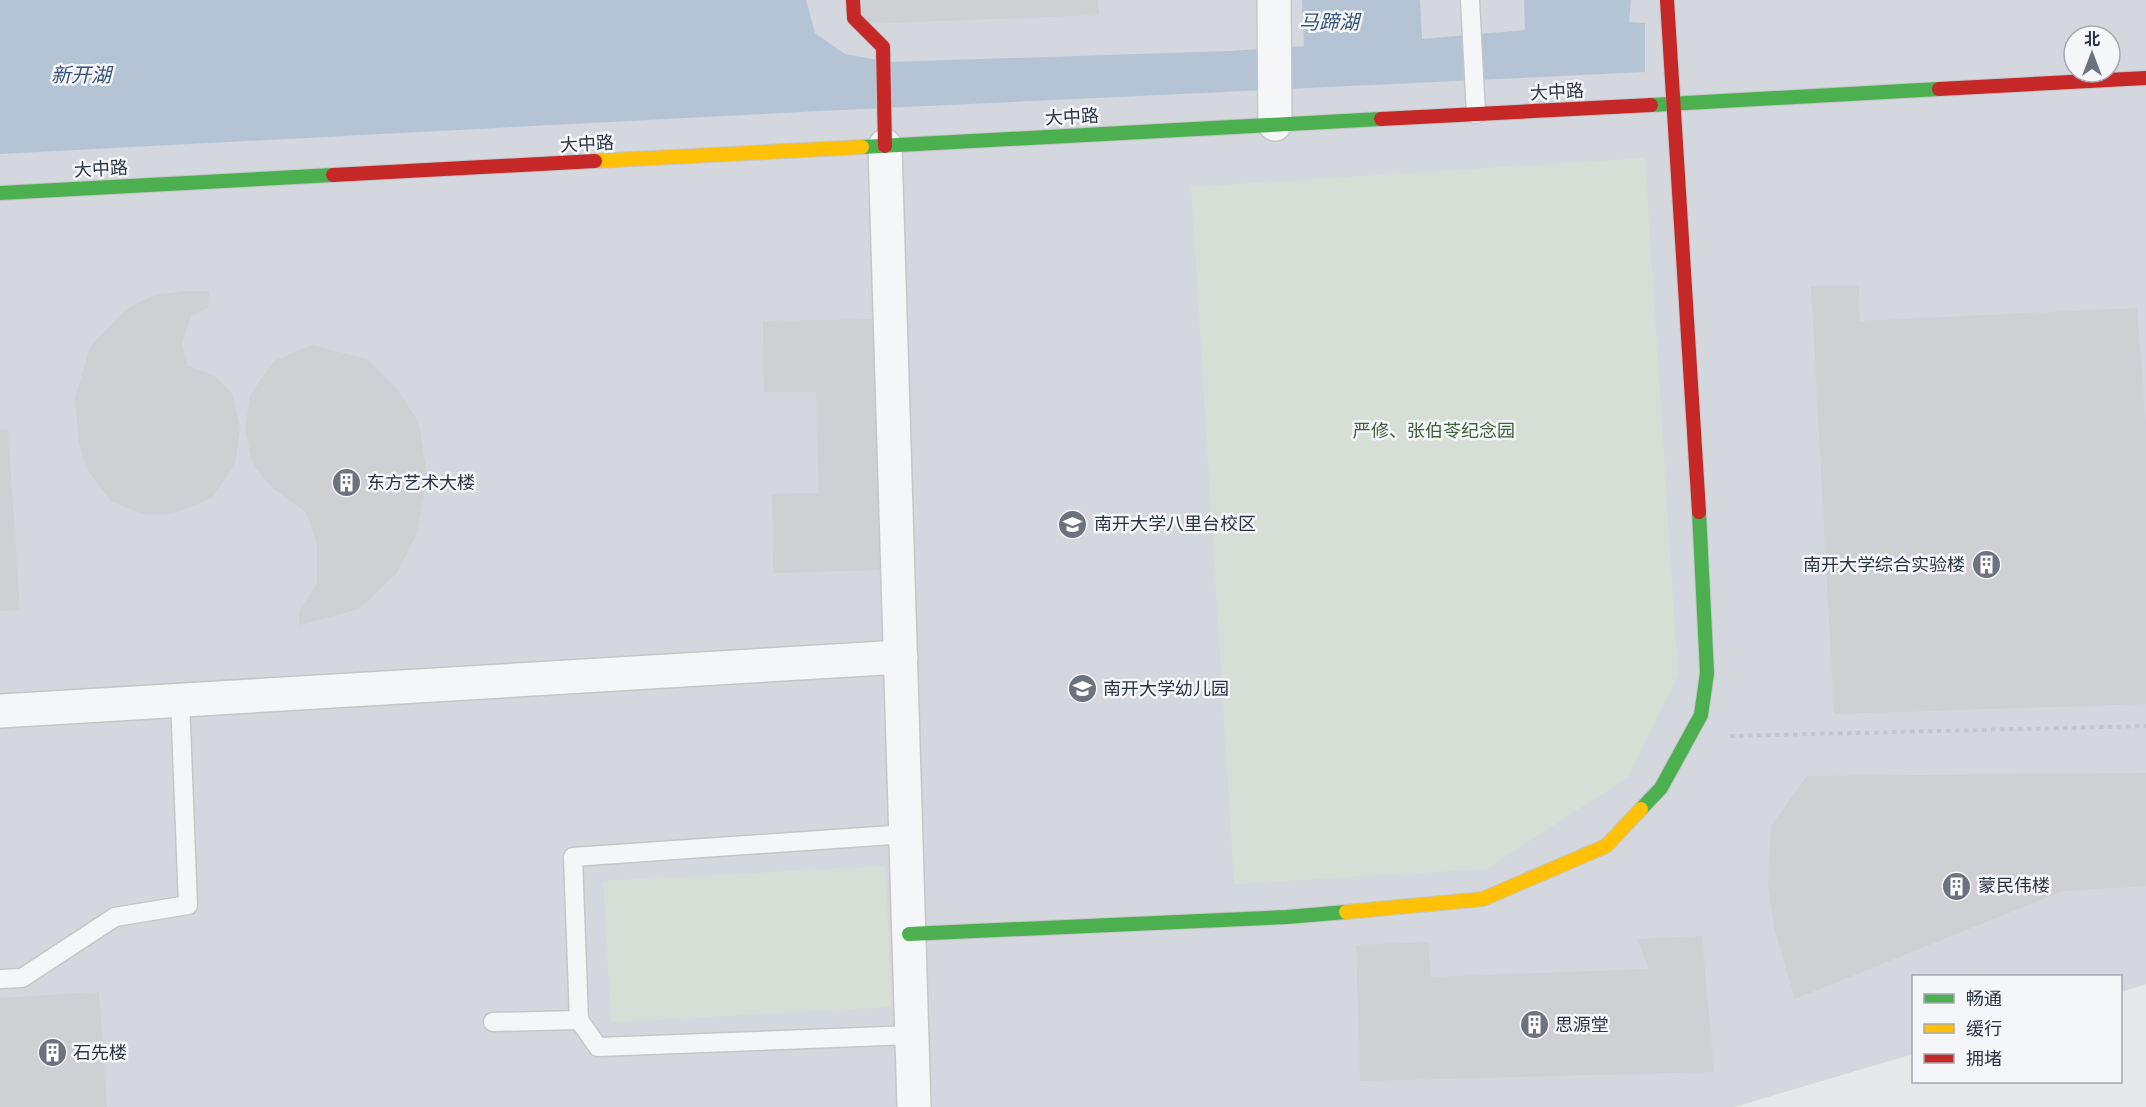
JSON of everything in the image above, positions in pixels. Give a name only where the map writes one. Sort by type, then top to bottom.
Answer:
[{"type":"street","points":[[853,0],[854,18],[883,47],[915,1107]]},
{"type":"street","points":[[1274,0],[1275,111]]},
{"type":"street","points":[[909,934],[1287,917],[1483,899],[1606,846],[1661,788],[1701,716],[1707,673],[1667,0]]},
{"type":"street","name":"大中路","points":[[0,193],[885,133],[1275,111],[1476,114],[2146,78]]},
{"type":"street","points":[[0,711],[901,657]]},
{"type":"lane","points":[[1470,0],[1476,114]]},
{"type":"lane","points":[[0,979],[22,978],[115,917],[188,905],[180,699]]},
{"type":"lane","points":[[906,834],[573,857],[579,1020],[598,1047],[912,1035]]},
{"type":"lane","points":[[493,1022],[579,1020]]},
{"type":"path","points":[[1689,737],[2146,726]]},
{"type":"shaded area","name":"南开大学八里台校区","points":[[0,0],[2146,0],[2146,984],[2122,992],[2122,975],[1912,975],[1912,1054],[1734,1107],[0,1107]]},
{"type":"green space","name":"严修、张伯苓纪念园","points":[[1645,158],[1678,675],[1628,777],[1487,869],[1234,884],[1191,187]]},
{"type":"green space","points":[[885,866],[892,1007],[611,1022],[603,881]]},
{"type":"water","name":"新开湖","points":[[0,0],[806,0],[815,33],[845,54],[890,62],[1230,51],[1304,46],[1302,0],[1420,0],[1422,39],[1525,30],[1524,0],[1631,0],[1629,22],[1645,23],[1645,72],[820,111],[0,154]]},
{"type":"building","points":[[862,0],[1098,0],[1099,15],[863,24]]},
{"type":"building","name":"南开大学综合实验楼","points":[[1811,286],[1859,286],[1860,321],[2137,308],[2146,426],[2146,704],[1834,714]]},
{"type":"building","points":[[209,291],[208,308],[191,316],[182,344],[188,366],[214,375],[233,394],[240,429],[235,465],[212,498],[173,514],[142,514],[111,501],[87,470],[79,444],[75,398],[90,347],[126,309],[154,295]]},
{"type":"building","points":[[876,319],[881,570],[773,573],[772,494],[819,493],[816,392],[764,392],[763,321]]},
{"type":"building","name":"东方艺术大楼","points":[[312,345],[367,359],[398,390],[419,423],[427,477],[417,534],[397,573],[359,609],[299,625],[299,611],[317,583],[317,544],[306,512],[272,488],[253,465],[245,431],[250,395],[274,361]]},
{"type":"building","points":[[0,430],[8,430],[20,610],[0,611]]},
{"type":"building","name":"蒙民伟楼","points":[[2146,773],[2146,886],[2063,891],[1795,999],[1774,927],[1768,886],[1771,826],[1807,776]]},
{"type":"building","name":"思源堂","points":[[1702,936],[1714,1072],[1360,1081],[1356,945],[1428,942],[1431,977],[1649,969],[1637,939]]},
{"type":"building","name":"石先楼","points":[[99,992],[107,1107],[0,1107],[0,998]]},
{"type":"traffic: fast","points":[[1651,105],[1939,89]]},
{"type":"traffic: fast","points":[[862,147],[1381,119]]},
{"type":"traffic: fast","points":[[0,193],[333,175]]},
{"type":"traffic: fast","points":[[1641,809],[1661,788],[1701,715],[1707,673],[1699,512]]},
{"type":"traffic: fast","points":[[909,934],[1287,917],[1346,912]]},
{"type":"traffic: slow","points":[[595,161],[862,147]]},
{"type":"traffic: slow","points":[[1346,912],[1483,899],[1606,846],[1641,809]]},
{"type":"traffic: jam","points":[[853,0],[854,18],[883,47],[885,146]]},
{"type":"traffic: jam","points":[[1667,0],[1699,512]]},
{"type":"traffic: jam","points":[[1939,89],[2146,78]]},
{"type":"traffic: jam","points":[[1381,119],[1651,105]]},
{"type":"traffic: jam","points":[[333,175],[595,161]]},
{"type":"place","name":"东方艺术大楼","points":[[346,483]]},
{"type":"place","name":"南开大学八里台校区","points":[[1073,524]]},
{"type":"place","name":"南开大学综合实验楼","points":[[1986,565]]},
{"type":"place","name":"南开大学幼儿园","points":[[1082,689]]},
{"type":"place","name":"蒙民伟楼","points":[[1957,886]]},
{"type":"place","name":"思源堂","points":[[1534,1025]]},
{"type":"place","name":"石先楼","points":[[52,1053]]},
{"type":"water label","name":"马蹄湖","points":[[1329,22]]}]
